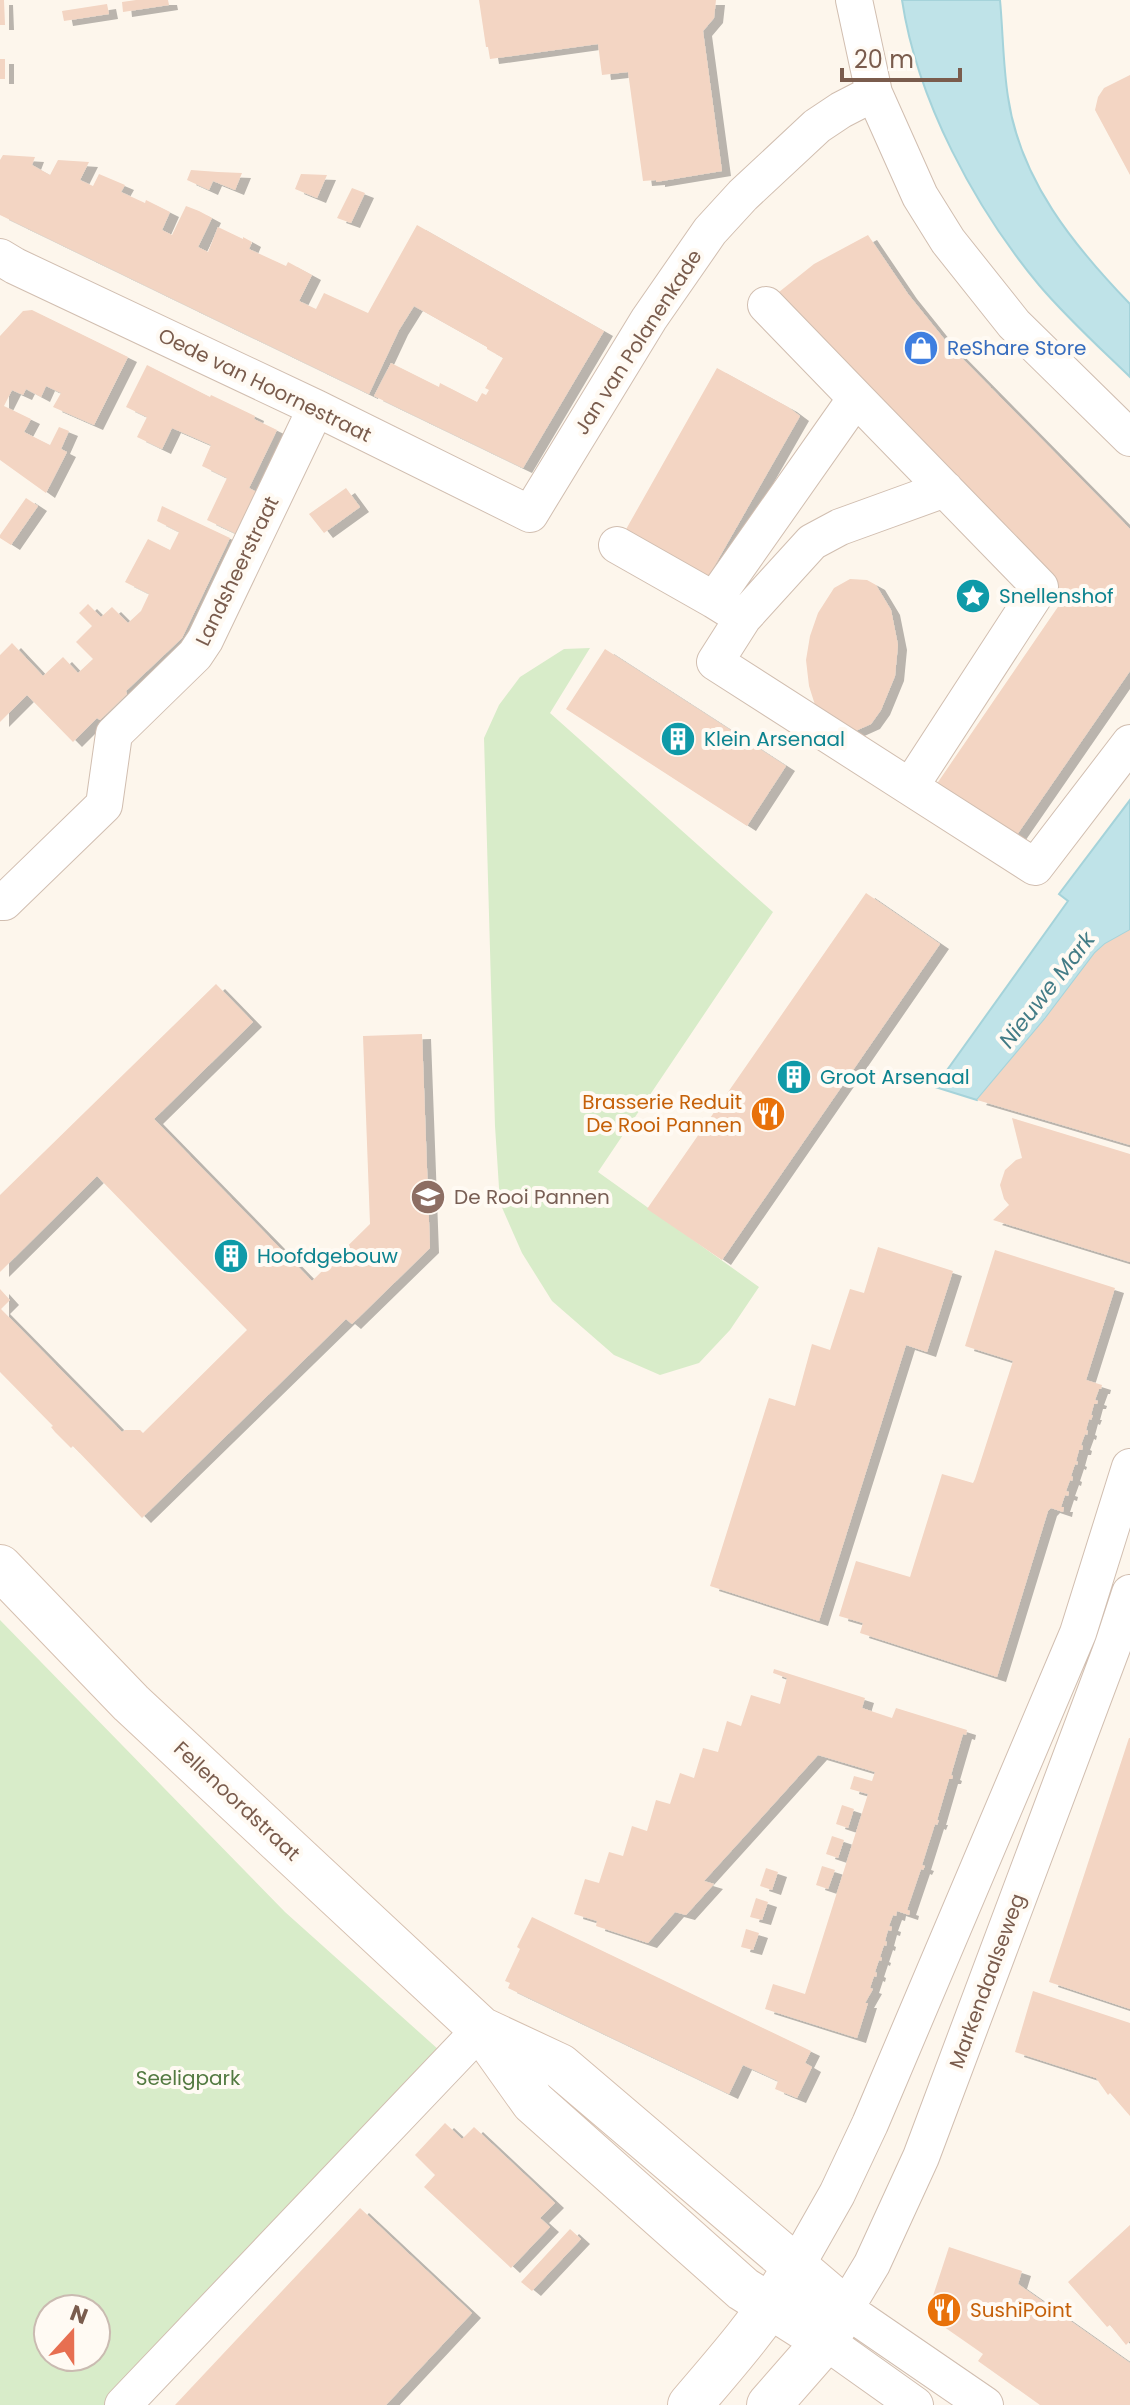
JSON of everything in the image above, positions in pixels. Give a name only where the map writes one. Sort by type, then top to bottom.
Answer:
[{"type":"main road","name":"Fellenoordstraat","points":[[0,1567],[131,1703],[481,2029],[533,2102],[732,2279],[770,2307]]},
{"type":"main road","name":"Fellenoordstraat","points":[[481,2029],[560,2066],[795,2268]]},
{"type":"main road","points":[[690,2405],[770,2307],[795,2268],[835,2325]]},
{"type":"main road","points":[[770,2307],[835,2325]]},
{"type":"main road","name":"Markendaalseweg","points":[[769,2405],[835,2325]]},
{"type":"street","points":[[854,0],[874,93],[920,196],[956,252],[1014,324],[1130,438]]},
{"type":"street","name":"Jan van Polanenkade","points":[[530,514],[649,319],[710,231],[783,156],[817,126],[874,93]]},
{"type":"street","name":"Oede van Hoornestraat","points":[[5,269],[316,408],[530,514]]},
{"type":"street","points":[[766,305],[1040,587],[910,787]]},
{"type":"street","points":[[856,398],[728,609],[715,662],[1035,867],[1130,743]]},
{"type":"street","name":"Landsheerstraat","points":[[0,902],[4,902],[104,805],[114,734],[195,655],[205,640],[316,408]]},
{"type":"street","points":[[728,609],[812,542],[840,527],[945,489]]},
{"type":"street","points":[[617,545],[728,609]]},
{"type":"street","points":[[795,2268],[837,2194],[870,2124],[1078,1633],[1130,1467]]},
{"type":"street","name":"Markendaalseweg","points":[[835,2325],[872,2264],[921,2157],[1122,1648],[1130,1593]]},
{"type":"street","points":[[1078,1633],[1122,1648]]},
{"type":"street","points":[[123,2405],[481,2029]]},
{"type":"street","points":[[835,2325],[915,2405]]},
{"type":"street","points":[[835,2325],[985,2405]]},
{"type":"green space","points":[[590,648],[550,713],[773,912],[598,1172],[759,1287],[730,1330],[699,1363],[660,1375],[614,1355],[552,1301],[522,1253],[500,1203],[484,738],[499,705],[520,677],[564,649]]},
{"type":"green space","name":"Seeligpark","points":[[0,1620],[285,1912],[439,2050],[137,2405],[0,2405]]},
{"type":"water","points":[[902,0],[1000,0],[1008,97],[1024,156],[1052,210],[1089,259],[1130,304],[1130,377],[1039,285],[1015,255],[971,187],[935,114],[910,38]]},
{"type":"water","name":"Nieuwe Mark","points":[[1130,800],[1130,930],[1095,953],[977,1100],[935,1087],[1068,901],[1059,894]]},
{"type":"building","points":[[0,0],[4,0],[5,25],[0,25]]},
{"type":"building","points":[[168,0],[169,5],[123,12],[122,2]]},
{"type":"building","points":[[479,0],[716,0],[714,18],[703,31],[722,171],[656,182],[643,181],[628,72],[602,75],[598,44],[490,59]]},
{"type":"building","points":[[107,4],[109,14],[64,21],[62,11]]},
{"type":"building","points":[[0,59],[5,59],[5,79],[0,79]]},
{"type":"building","points":[[1130,75],[1130,175],[1095,110],[1104,88]]},
{"type":"building","points":[[3,155],[35,157],[32,165],[50,175],[58,160],[89,162],[80,180],[93,186],[99,174],[125,185],[121,192],[170,212],[162,230],[172,235],[186,206],[199,211],[212,218],[198,247],[208,252],[218,227],[243,237],[252,242],[249,249],[286,266],[288,262],[312,275],[299,301],[316,309],[324,293],[368,313],[417,225],[604,331],[523,468],[374,396],[391,363],[477,402],[482,393],[486,395],[489,390],[485,388],[503,358],[487,347],[414,306],[399,330],[369,394],[0,215],[0,160]]},
{"type":"building","points":[[191,170],[242,173],[235,190],[213,181],[209,190],[187,180]]},
{"type":"building","points":[[301,174],[327,175],[317,198],[295,189]]},
{"type":"building","points":[[352,188],[365,193],[351,223],[337,218]]},
{"type":"building","points":[[868,235],[908,294],[949,345],[1130,529],[1130,671],[1012,842],[934,788],[1064,598],[769,300],[814,264]]},
{"type":"building","points":[[32,310],[128,357],[94,425],[53,407],[61,393],[46,386],[41,397],[26,389],[23,395],[12,390],[4,406],[31,419],[24,432],[50,445],[59,427],[69,431],[61,449],[67,452],[46,493],[0,460],[0,336],[23,311]]},
{"type":"building","points":[[147,365],[255,416],[254,419],[277,430],[249,488],[262,495],[241,536],[207,520],[227,478],[202,466],[211,445],[172,428],[162,449],[137,437],[147,417],[126,407]]},
{"type":"building","points":[[717,368],[800,416],[703,586],[620,540]]},
{"type":"building","points":[[346,488],[360,507],[324,533],[309,514]]},
{"type":"building","points":[[26,498],[38,506],[11,545],[0,535]]},
{"type":"building","points":[[162,506],[230,538],[182,638],[100,720],[97,718],[73,742],[27,695],[0,722],[0,655],[12,643],[43,676],[63,657],[78,673],[93,659],[76,642],[92,626],[79,613],[88,604],[101,617],[112,607],[128,623],[141,611],[149,594],[125,582],[148,539],[170,550],[179,532],[157,521]]},
{"type":"building","points":[[850,579],[867,580],[876,585],[891,610],[898,645],[895,676],[881,710],[871,724],[851,733],[816,708],[806,660],[818,613],[834,588]]},
{"type":"building","name":"Klein Arsenaal","points":[[605,649],[786,766],[747,826],[566,709]]},
{"type":"building","name":"Groot Arsenaal","points":[[866,893],[940,944],[722,1260],[647,1209]]},
{"type":"building","points":[[1130,930],[1130,1145],[977,1100],[1095,953]]},
{"type":"building","name":"Hoofdgebouw","points":[[216,984],[253,1022],[154,1119],[312,1281],[370,1224],[363,1036],[422,1034],[430,1248],[352,1324],[346,1319],[142,1518],[73,1446],[71,1448],[55,1432],[53,1426],[0,1372],[0,1289],[10,1300],[1,1309],[122,1432],[140,1430],[143,1433],[247,1330],[97,1176],[0,1272],[0,1195]]},
{"type":"building","points":[[1012,1118],[1130,1154],[1130,1262],[993,1220],[1009,1205],[1000,1185],[1005,1170],[1022,1158]]},
{"type":"building","points":[[878,1247],[953,1271],[927,1352],[906,1345],[819,1621],[710,1586],[769,1398],[795,1406],[812,1344],[830,1350],[850,1289],[864,1293]]},
{"type":"building","points":[[995,1250],[1115,1288],[1086,1380],[1102,1385],[1095,1400],[1098,1401],[1094,1404],[1087,1435],[1066,1491],[1069,1492],[1061,1507],[1064,1507],[1063,1512],[1051,1508],[1048,1511],[997,1677],[860,1633],[863,1623],[839,1616],[856,1561],[910,1577],[942,1474],[973,1483],[975,1479],[1013,1361],[965,1346]]},
{"type":"building","points":[[774,1669],[865,1698],[862,1708],[892,1718],[896,1708],[967,1730],[966,1735],[963,1734],[953,1776],[949,1779],[939,1820],[922,1865],[925,1866],[921,1869],[907,1910],[910,1911],[909,1915],[897,1911],[896,1916],[893,1915],[889,1926],[892,1927],[891,1931],[888,1930],[886,1946],[870,1988],[873,1989],[865,2003],[868,2003],[857,2038],[765,2009],[773,1984],[805,1994],[868,1794],[850,1789],[854,1776],[872,1781],[875,1772],[818,1755],[704,1881],[714,1884],[686,1915],[675,1912],[648,1943],[596,1926],[597,1921],[574,1914],[585,1879],[599,1883],[609,1852],[623,1856],[632,1826],[647,1831],[656,1800],[670,1804],[680,1773],[694,1778],[703,1748],[718,1752],[727,1721],[741,1726],[751,1695],[780,1704],[787,1678],[773,1673]]},
{"type":"building","points":[[1130,1738],[1130,2009],[1049,1982]]},
{"type":"building","points":[[842,1805],[854,1809],[848,1828],[836,1824]]},
{"type":"building","points":[[832,1836],[844,1840],[838,1858],[826,1854]]},
{"type":"building","points":[[822,1866],[835,1870],[828,1889],[816,1885]]},
{"type":"building","points":[[766,1868],[778,1872],[772,1890],[760,1886]]},
{"type":"building","points":[[756,1898],[768,1902],[762,1920],[750,1917]]},
{"type":"building","points":[[532,1917],[811,2051],[805,2063],[812,2067],[797,2098],[775,2089],[778,2081],[743,2065],[729,2094],[508,1988],[510,1983],[505,1981]]},
{"type":"building","points":[[746,1929],[759,1933],[753,1950],[741,1947]]},
{"type":"building","points":[[1033,1991],[1130,2023],[1130,2116],[1096,2078],[1015,2052]]},
{"type":"building","points":[[445,2123],[462,2139],[474,2127],[555,2203],[540,2218],[550,2227],[511,2268],[424,2187],[435,2175],[415,2155]]},
{"type":"building","points":[[360,2208],[472,2313],[386,2405],[175,2405]]},
{"type":"building","points":[[1130,2225],[1130,2341],[1126,2345],[1068,2282]]},
{"type":"building","points":[[570,2229],[581,2239],[532,2291],[521,2282]]},
{"type":"building","points":[[949,2247],[1022,2271],[1018,2284],[1130,2363],[1130,2405],[1040,2405],[978,2361],[983,2354],[937,2322],[932,2312],[931,2302]]},
{"type":"place","name":"ReShare Store","points":[[921,348]]},
{"type":"place","name":"Snellenshof","points":[[973,596]]},
{"type":"place","name":"Klein Arsenaal","points":[[678,739]]},
{"type":"place","name":"Groot Arsenaal","points":[[794,1077]]},
{"type":"place","name":"Brasserie Reduit De Rooi Pannen","points":[[768,1114]]},
{"type":"place","name":"De Rooi Pannen","points":[[428,1197]]},
{"type":"place","name":"Hoofdgebouw","points":[[231,1256]]},
{"type":"place","name":"SushiPoint","points":[[944,2310]]}]
